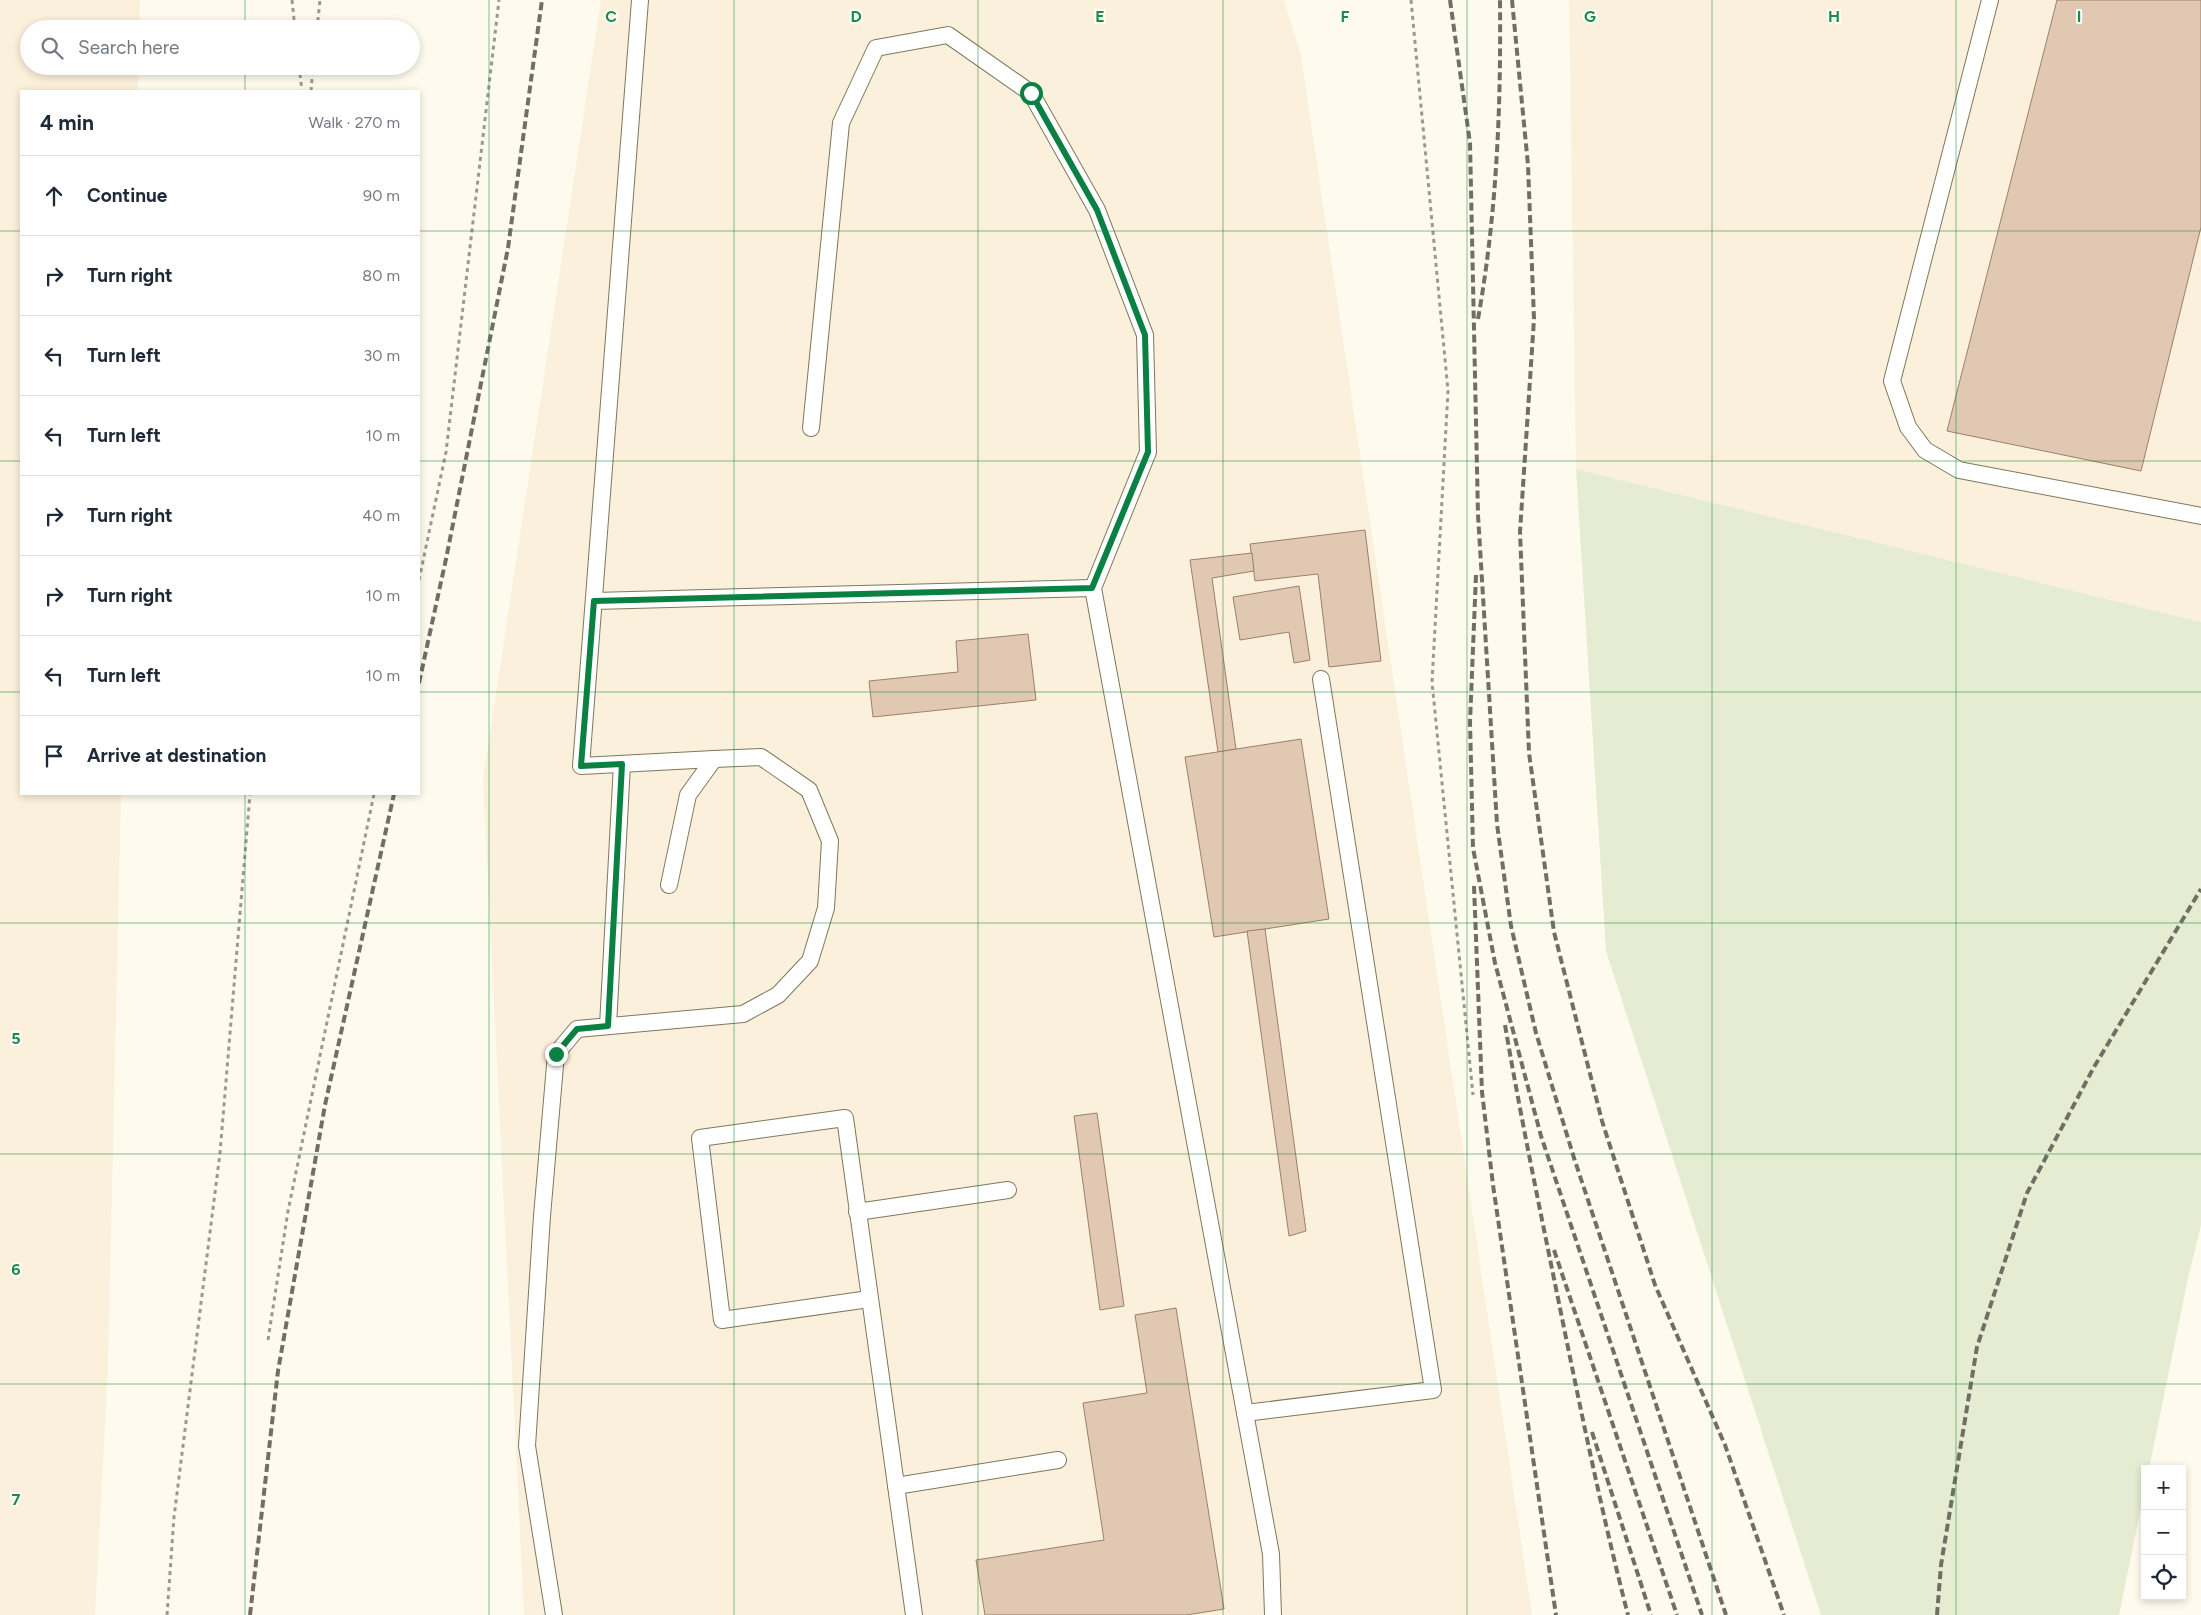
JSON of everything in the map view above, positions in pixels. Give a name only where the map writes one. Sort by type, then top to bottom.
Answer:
[{"type":"lane","points":[[554,1615],[527,1446],[542,1216],[556,1054],[577,1029],[743,1014],[778,995],[810,961],[826,908],[830,841],[809,790],[761,757],[581,766],[640,0]]},
{"type":"lane","points":[[1990,0],[1892,381],[1908,427],[1925,450],[1959,470],[2201,516]]},
{"type":"lane","points":[[811,428],[841,123],[876,48],[948,35],[1031,93],[1097,210],[1145,335],[1148,452],[1092,588],[1271,1554],[1273,1615]]},
{"type":"lane","points":[[594,601],[1092,588]]},
{"type":"lane","points":[[1245,1413],[1433,1390],[1321,679]]},
{"type":"lane","points":[[669,884],[688,795],[714,759]]},
{"type":"lane","points":[[608,1026],[622,764]]},
{"type":"lane","points":[[870,1300],[722,1320],[700,1138],[845,1118],[914,1615]]},
{"type":"lane","points":[[857,1212],[1008,1190]]},
{"type":"lane","points":[[896,1486],[1058,1460]]},
{"type":"path","points":[[292,0],[294,20]]},
{"type":"path","points":[[318,20],[320,0]]},
{"type":"path","points":[[420,575],[446,452],[499,0]]},
{"type":"path","points":[[1411,0],[1448,391],[1432,682],[1473,1095]]},
{"type":"path","points":[[300,75],[302,90]]},
{"type":"path","points":[[311,90],[312,75]]},
{"type":"path","points":[[167,1615],[174,1517],[220,1153],[250,795]]},
{"type":"path","points":[[268,1340],[288,1211],[374,795]]},
{"type":"shaded area","points":[[0,0],[140,0],[139,20],[20,20],[20,75],[138,75],[138,90],[20,90],[20,795],[121,795],[108,1368],[95,1615],[0,1615]]},
{"type":"shaded area","points":[[601,0],[1284,0],[1301,56],[1532,1615],[524,1615],[483,779]]},
{"type":"shaded area","points":[[1569,0],[2201,0],[2201,622],[1576,469]]},
{"type":"green space","points":[[1576,469],[2201,622],[2201,1225],[2188,1278],[2150,1465],[2141,1465],[2141,1508],[2119,1615],[1821,1615],[1606,951]]},
{"type":"building","points":[[2057,0],[2201,0],[2201,227],[2141,471],[1947,431]]},
{"type":"building","points":[[1365,530],[1381,661],[1329,667],[1318,574],[1255,581],[1250,544]]},
{"type":"building","points":[[1252,553],[1254,571],[1212,578],[1236,749],[1218,752],[1190,560]]},
{"type":"building","points":[[1299,586],[1310,660],[1294,663],[1289,632],[1240,640],[1233,597]]},
{"type":"building","points":[[1028,634],[1036,700],[873,717],[869,681],[958,672],[956,641]]},
{"type":"building","points":[[1301,739],[1329,919],[1214,937],[1185,757]]},
{"type":"building","points":[[1265,929],[1306,1231],[1289,1236],[1247,931]]},
{"type":"building","points":[[1097,1113],[1124,1306],[1100,1310],[1074,1116]]},
{"type":"building","points":[[1176,1308],[1224,1609],[1186,1615],[985,1615],[976,1560],[1104,1540],[1083,1403],[1147,1393],[1135,1315]]},
{"type":"railway","points":[[420,678],[446,559],[508,248],[542,0]]},
{"type":"railway","points":[[1450,0],[1470,143],[1478,515],[1497,824],[1511,926],[1536,1033],[1574,1158],[1726,1615]]},
{"type":"railway","points":[[1478,319],[1494,200],[1500,80],[1500,0]]},
{"type":"railway","points":[[1512,0],[1528,165],[1534,319],[1520,532],[1529,753],[1554,932],[1602,1121],[1655,1285],[1725,1445],[1784,1615]]},
{"type":"railway","points":[[1476,575],[1470,722],[1473,848],[1495,963],[1541,1136],[1702,1615]]},
{"type":"railway","points":[[250,1615],[278,1371],[325,1105],[394,795]]},
{"type":"railway","points":[[1474,886],[1482,1092],[1493,1185],[1556,1615]]},
{"type":"railway","points":[[1937,1615],[1941,1565],[1977,1347],[2027,1193],[2094,1067],[2201,889]]},
{"type":"railway","points":[[1505,1025],[1518,1100],[1578,1396],[1628,1615]]},
{"type":"railway","points":[[1554,1250],[1677,1615]]},
{"type":"railway","points":[[1592,1432],[1651,1615]]},
{"type":"route","points":[[556,1054],[577,1029],[608,1026],[622,764],[581,766],[594,601],[1092,588],[1148,452],[1145,335],[1097,210],[1031,93]]}]
